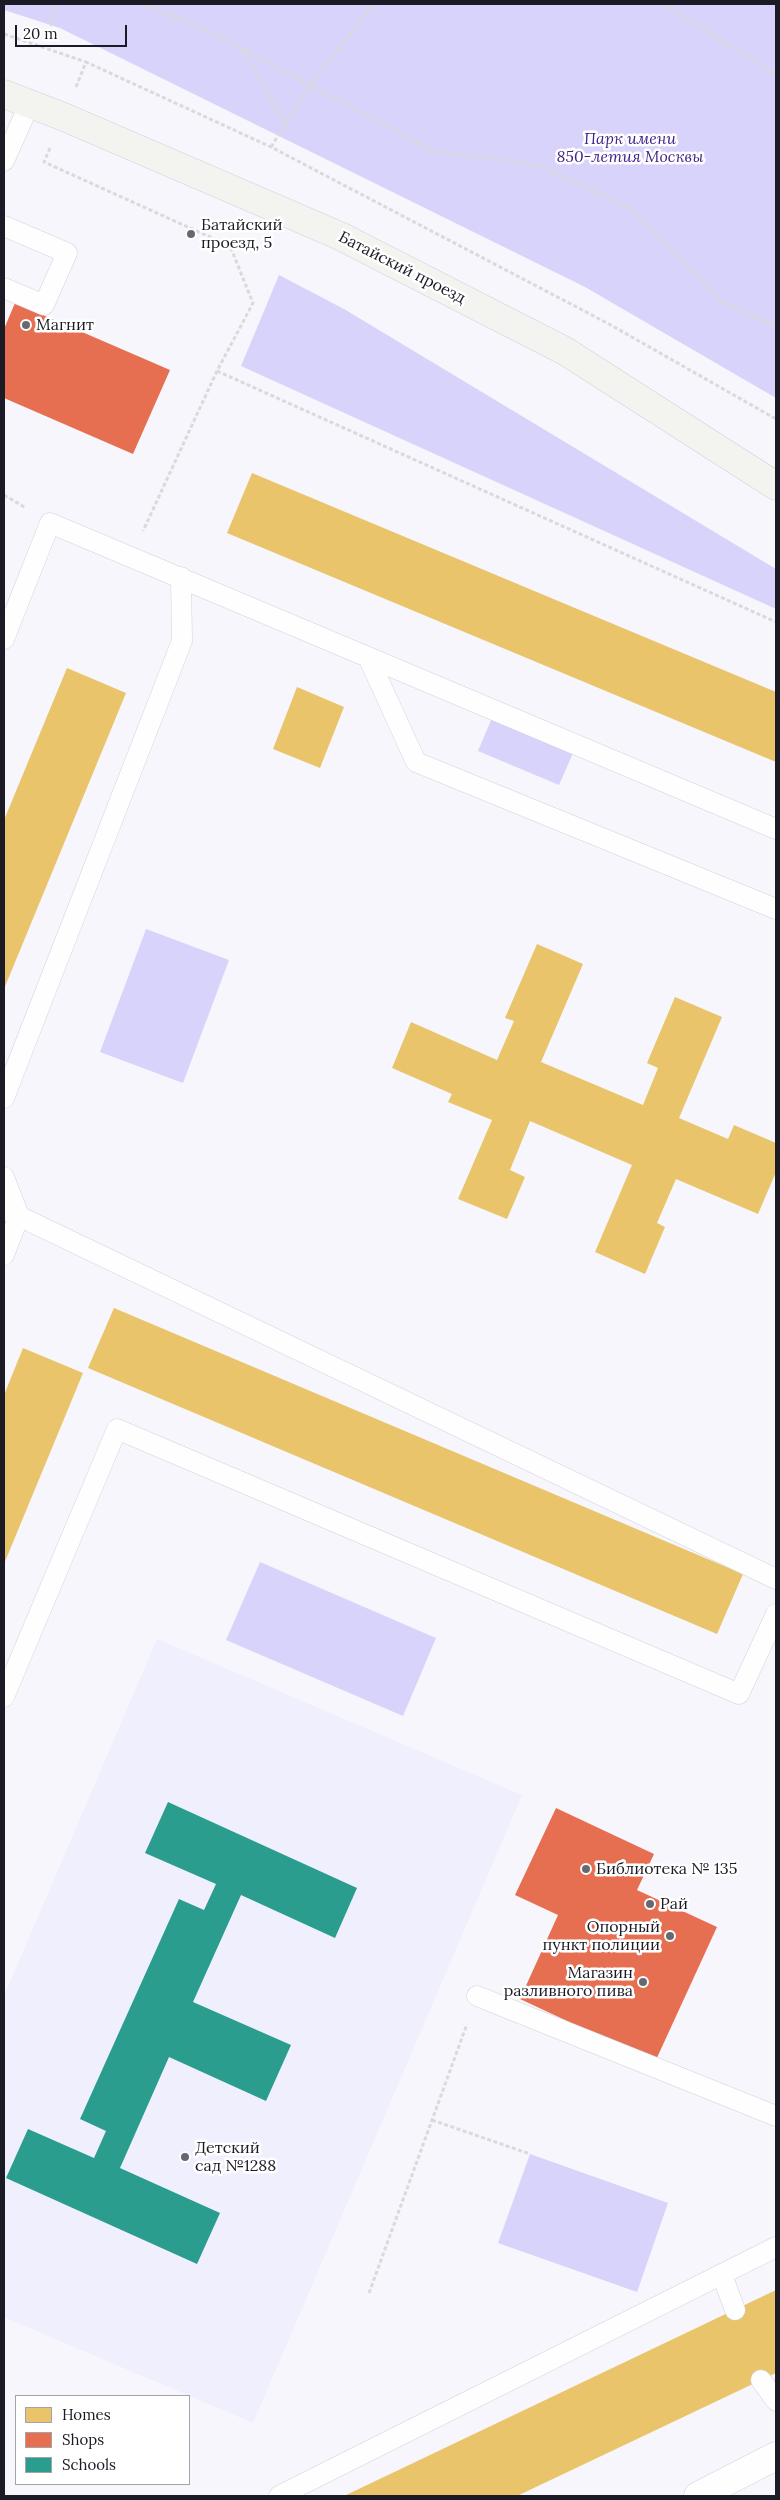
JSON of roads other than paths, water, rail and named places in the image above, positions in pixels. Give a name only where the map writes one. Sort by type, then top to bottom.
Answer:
[{"type":"main road","name":"Батайский проезд","points":[[4,94],[64,117],[340,236],[556,347],[776,486]]},
{"type":"street","points":[[698,2496],[776,2456]]},
{"type":"lane","points":[[4,162],[30,103]]},
{"type":"lane","points":[[4,226],[67,252],[44,305],[4,288]]},
{"type":"lane","points":[[4,639],[50,523],[776,829]]},
{"type":"lane","points":[[4,1098],[182,641],[180,578]]},
{"type":"lane","points":[[368,657],[416,762],[776,909]]},
{"type":"lane","points":[[4,1177],[12,1212],[4,1256]]},
{"type":"lane","points":[[12,1212],[776,1579]]},
{"type":"lane","points":[[5,1693],[118,1429],[739,1694],[771,1641],[776,1614]]},
{"type":"lane","points":[[477,1996],[776,2116]]},
{"type":"lane","points":[[279,2496],[776,2247]]},
{"type":"lane","points":[[722,2275],[735,2310]]},
{"type":"lane","points":[[762,2380],[776,2401]]},
{"type":"place","name":"Батайский проезд, 5","points":[[191,234]]},
{"type":"place","name":"Магнит","points":[[26,325]]},
{"type":"place","name":"Библиотека № 135","points":[[586,1869]]},
{"type":"place","name":"Рай","points":[[650,1904]]},
{"type":"place","name":"Опорный пункт полиции","points":[[670,1936]]},
{"type":"place","name":"Магазин разливного пива","points":[[643,1982]]},
{"type":"place","name":"Детский сад №1288","points":[[185,2157]]},
{"type":"park label","name":"Парк имени 850-летия Москвы","points":[[630,148]]}]
